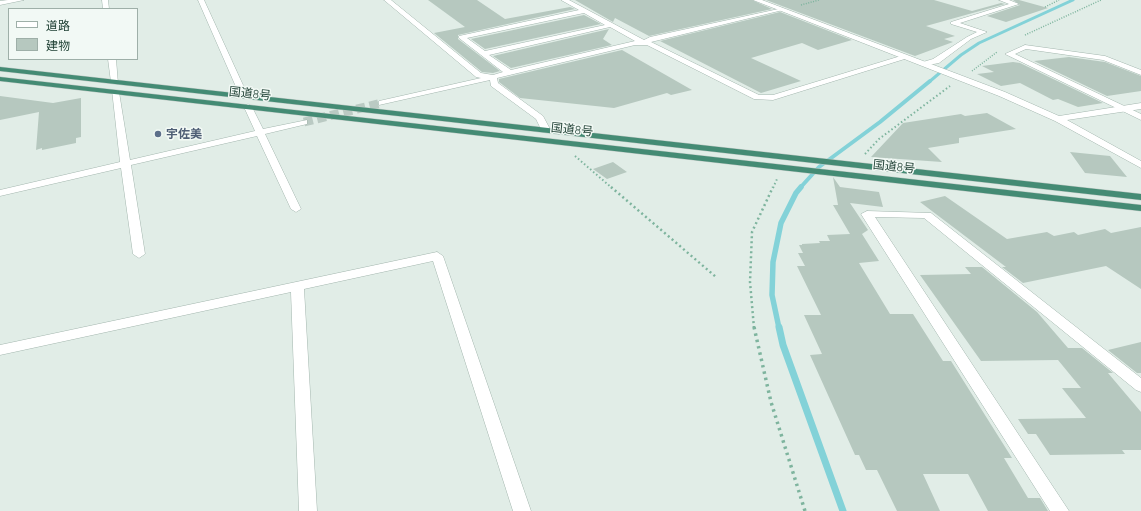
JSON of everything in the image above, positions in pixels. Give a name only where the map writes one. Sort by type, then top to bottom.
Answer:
[{"type":"highway","name":"国道8号","points":[[0,69],[248,107],[1141,208]]},
{"type":"highway","name":"国道8号","points":[[0,80],[244,96],[1141,197]]},
{"type":"street","points":[[0,3],[21,0]]},
{"type":"street","points":[[201,0],[244,96]]},
{"type":"street","points":[[387,0],[479,75],[493,77]]},
{"type":"street","points":[[564,0],[644,43]]},
{"type":"street","points":[[756,0],[947,72],[1058,118],[1141,165]]},
{"type":"street","points":[[926,64],[936,61],[968,38],[984,32],[953,22],[1016,4],[1002,0]]},
{"type":"street","points":[[644,43],[650,40],[781,9]]},
{"type":"street","points":[[509,74],[461,37],[585,11]]},
{"type":"street","points":[[483,54],[612,25]]},
{"type":"street","points":[[382,103],[635,43],[644,43],[656,46],[758,97],[773,98],[907,57]]},
{"type":"street","points":[[1141,74],[1105,58],[1025,46],[1009,54],[1141,117]]},
{"type":"street","points":[[112,60],[138,254]]},
{"type":"street","points":[[493,77],[494,84],[540,118],[545,129]]},
{"type":"street","points":[[1058,118],[1141,106]]},
{"type":"street","points":[[248,107],[296,209]]},
{"type":"street","points":[[0,193],[304,122]]},
{"type":"street","points":[[1060,511],[866,214],[927,215],[1141,386]]},
{"type":"street","points":[[0,350],[437,256],[522,511]]},
{"type":"street","points":[[297,286],[308,511]]},
{"type":"path","points":[[1045,7],[1059,0]]},
{"type":"path","points":[[559,142],[716,277]]},
{"type":"path","points":[[785,168],[752,232],[750,282],[752,322],[771,402],[805,511]]},
{"type":"building","points":[[428,0],[477,0],[505,19],[570,7],[575,9],[458,35],[458,39],[500,71],[493,73],[482,72],[434,33],[465,27]]},
{"type":"building","points":[[575,0],[752,0],[772,9],[649,36],[615,18],[613,22]]},
{"type":"building","points":[[766,0],[934,0],[972,11],[1001,3],[1005,4],[926,26],[955,36],[944,39],[953,42],[915,56]]},
{"type":"building","points":[[1013,0],[1019,0],[1048,8],[1006,22],[987,16],[1020,5]]},
{"type":"building","points":[[780,12],[852,40],[818,50],[802,43],[751,58],[801,81],[761,93],[660,41]]},
{"type":"building","points":[[584,15],[601,24],[485,49],[471,39]]},
{"type":"building","points":[[609,29],[603,39],[612,45],[511,68],[493,56]]},
{"type":"building","points":[[622,50],[692,90],[671,95],[667,93],[614,108],[520,98],[499,82],[499,79]]},
{"type":"building","points":[[1069,57],[1105,62],[1141,76],[1141,91],[1107,96],[1034,61]]},
{"type":"building","points":[[1013,62],[1020,63],[1103,103],[1078,107],[1058,99],[1053,100],[1020,83],[1001,86],[977,74],[994,72],[982,66]]},
{"type":"building","points":[[0,96],[53,103],[81,98],[81,137],[76,138],[76,143],[36,150],[39,112],[0,120]]},
{"type":"building","points":[[987,113],[1016,129],[959,138],[959,143],[928,148],[942,162],[871,157],[903,123],[961,114],[965,116]]},
{"type":"building","points":[[1070,152],[1110,156],[1127,177],[1085,173]]},
{"type":"building","points":[[613,162],[627,172],[607,179],[593,169]]},
{"type":"building","points":[[833,177],[840,187],[879,192],[883,207],[850,203],[868,230],[862,234],[879,261],[859,263],[890,314],[913,314],[943,361],[951,361],[1012,458],[1004,458],[1028,498],[1040,498],[1048,511],[988,511],[968,474],[923,474],[940,511],[897,511],[877,470],[866,470],[859,455],[855,455],[810,355],[822,354],[804,315],[821,315],[797,266],[805,266],[798,253],[803,253],[799,245],[820,243],[819,241],[830,241],[827,235],[850,234],[833,205],[838,205]]},
{"type":"building","points":[[945,196],[1007,239],[1047,232],[1054,236],[1074,232],[1078,235],[1105,229],[1111,233],[1141,227],[1141,289],[1106,266],[1023,283],[1002,267],[1006,267],[920,202]]},
{"type":"building","points":[[965,267],[982,267],[1037,312],[1068,348],[1082,348],[1113,373],[1108,373],[1141,412],[1141,450],[1122,450],[1125,454],[1050,455],[1036,434],[1028,434],[1018,419],[1086,418],[1062,388],[1081,388],[1058,360],[981,361],[920,275],[971,274]]},
{"type":"building","points":[[1141,342],[1141,373],[1137,373],[1108,350]]},
{"type":"waterway","points":[[929,82],[961,55],[979,43],[1073,0]]},
{"type":"waterway","points":[[800,188],[819,167],[880,122],[930,81]]},
{"type":"waterway","points":[[779,328],[772,295],[773,262],[781,223],[796,193],[801,187]]},
{"type":"waterway","points":[[779,327],[783,345],[843,511]]},
{"type":"tunnel","points":[[304,122],[382,103]]},
{"type":"place","name":"宇佐美","points":[[158,134]]}]
